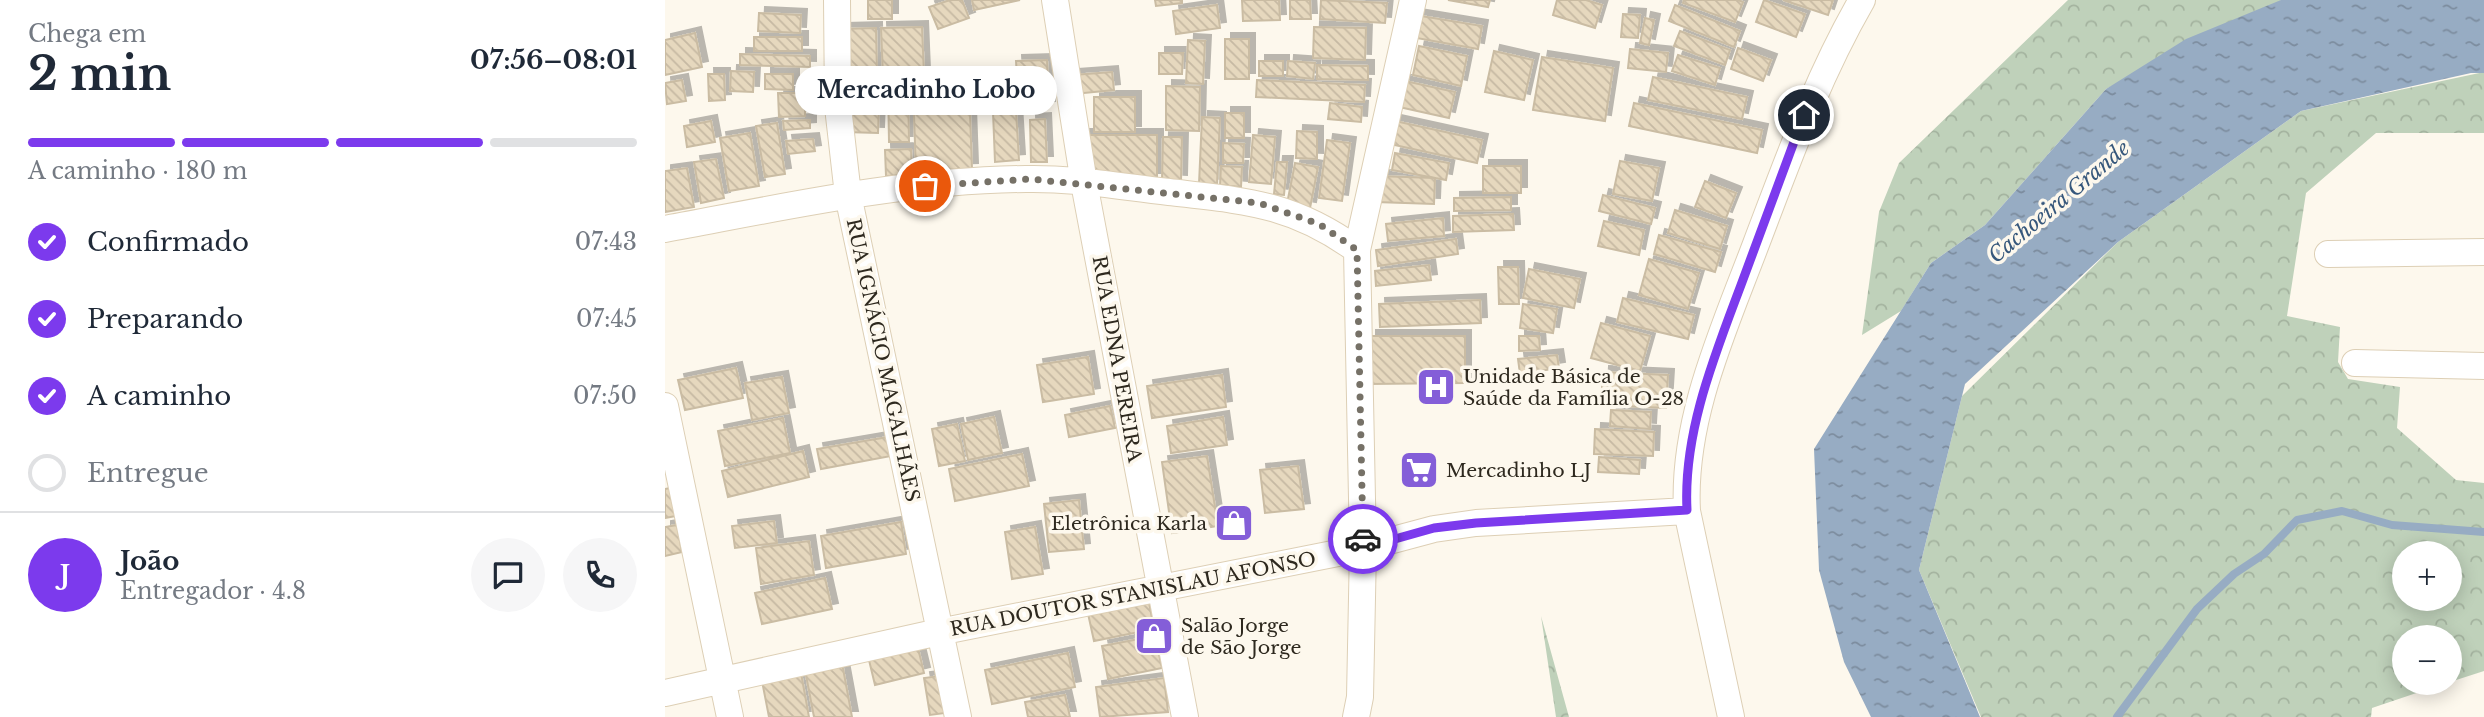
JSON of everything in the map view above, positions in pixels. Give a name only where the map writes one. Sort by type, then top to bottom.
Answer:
[{"type":"street","name":"RUA IGNÁCIO MAGALHÃES","points":[[837,0],[838,107],[848,195],[958,717]]},
{"type":"street","name":"RUA EDNA PEREIRA","points":[[1055,0],[1084,183],[1185,717]]},
{"type":"street","points":[[1356,717],[1360,697],[1363,548],[1357,250],[1413,0]]},
{"type":"street","points":[[1731,717],[1687,510],[1686,477],[1691,444],[1716,351],[1814,89],[1862,0]]},
{"type":"street","points":[[665,229],[848,195],[976,180],[1030,179],[1259,203],[1319,224],[1357,250]]},
{"type":"street","points":[[2328,254],[2484,252]]},
{"type":"street","points":[[2355,363],[2484,366]]},
{"type":"street","points":[[665,406],[730,717]]},
{"type":"street","name":"RUA DOUTOR STANISLAU AFONSO","points":[[665,693],[939,632],[1363,548],[1434,528],[1687,510]]},
{"type":"green space","points":[[2068,0],[2282,0],[2106,89],[1985,225],[1931,263],[1901,311],[1862,335],[1879,212],[1899,163]]},
{"type":"green space","points":[[2484,72],[2484,133],[2376,133],[2306,193],[2287,316],[2340,327],[2338,362],[2348,379],[2400,387],[2397,428],[2456,480],[2484,483],[2484,671],[2462,678],[2462,625],[2392,625],[2392,695],[2410,695],[2372,708],[2371,717],[1981,717],[1919,570],[1962,396],[2118,242],[2301,111]]},
{"type":"green space","points":[[1541,616],[1569,717],[1556,717]]},
{"type":"water","name":"Cachoeira Grande","points":[[2281,0],[2484,0],[2484,73],[2471,73],[2301,111],[2118,242],[1965,384],[1919,570],[1980,717],[1871,717],[1844,662],[1819,570],[1814,449],[1931,263],[1985,225],[2106,89],[2186,39]]},
{"type":"building","points":[[868,0],[892,0],[892,19],[868,19]]},
{"type":"building","points":[[950,0],[962,0],[969,18],[938,29],[929,7]]},
{"type":"building","points":[[972,0],[1020,0],[974,10]]},
{"type":"building","points":[[1155,0],[1182,0],[1182,3],[1156,6]]},
{"type":"building","points":[[1242,0],[1279,0],[1280,20],[1243,21]]},
{"type":"building","points":[[1290,0],[1310,0],[1311,19],[1290,19]]},
{"type":"building","points":[[1321,0],[1387,3],[1385,23],[1320,19]]},
{"type":"building","points":[[1448,0],[1490,0],[1488,7]]},
{"type":"building","points":[[1557,0],[1586,0],[1602,5],[1595,28],[1553,15]]},
{"type":"building","points":[[1684,0],[1743,2],[1735,22],[1683,3]]},
{"type":"building","points":[[1764,0],[1805,14],[1796,37],[1756,22]]},
{"type":"building","points":[[1783,0],[1833,0],[1828,15]]},
{"type":"building","points":[[1217,5],[1220,28],[1176,34],[1173,11]]},
{"type":"building","points":[[1675,5],[1740,31],[1734,47],[1669,21]]},
{"type":"building","points":[[759,13],[801,15],[800,33],[758,31]]},
{"type":"building","points":[[1623,14],[1640,15],[1638,38],[1621,37]]},
{"type":"building","points":[[1415,15],[1482,26],[1478,49],[1411,37]]},
{"type":"building","points":[[1645,18],[1654,20],[1649,45],[1640,43]]},
{"type":"building","points":[[922,27],[924,75],[883,76],[881,28]]},
{"type":"building","points":[[1314,27],[1366,28],[1365,60],[1313,58]]},
{"type":"building","points":[[876,28],[877,73],[842,74],[841,29]]},
{"type":"building","points":[[1680,31],[1730,50],[1725,65],[1674,46]]},
{"type":"building","points":[[695,33],[702,67],[665,75],[665,40]]},
{"type":"building","points":[[754,37],[802,37],[802,51],[754,51]]},
{"type":"building","points":[[1225,39],[1249,39],[1249,79],[1225,79]]},
{"type":"building","points":[[1188,40],[1205,41],[1203,84],[1186,83]]},
{"type":"building","points":[[1419,46],[1467,56],[1461,86],[1413,75]]},
{"type":"building","points":[[1738,48],[1771,60],[1763,81],[1731,69]]},
{"type":"building","points":[[1630,49],[1668,53],[1666,72],[1628,68]]},
{"type":"building","points":[[1494,51],[1533,60],[1524,100],[1485,92]]},
{"type":"building","points":[[1159,53],[1183,53],[1182,74],[1159,74]]},
{"type":"building","points":[[740,54],[810,56],[810,67],[740,65]]},
{"type":"building","points":[[1678,55],[1720,68],[1715,85],[1672,71]]},
{"type":"building","points":[[1542,57],[1613,68],[1605,121],[1533,110]]},
{"type":"building","points":[[1047,60],[1049,107],[1019,109],[1016,61]]},
{"type":"building","points":[[1259,61],[1283,61],[1283,76],[1259,76]]},
{"type":"building","points":[[1288,61],[1315,63],[1313,79],[1287,76]]},
{"type":"building","points":[[1317,65],[1368,66],[1368,80],[1317,79]]},
{"type":"building","points":[[731,71],[754,72],[753,92],[730,91]]},
{"type":"building","points":[[1112,72],[1114,90],[1074,94],[1073,75]]},
{"type":"building","points":[[708,74],[724,74],[725,100],[709,101]]},
{"type":"building","points":[[765,74],[793,74],[793,90],[765,89]]},
{"type":"building","points":[[1653,77],[1747,97],[1742,119],[1648,100]]},
{"type":"building","points":[[847,78],[880,79],[878,133],[845,132]]},
{"type":"building","points":[[682,80],[686,101],[667,104],[665,83]]},
{"type":"building","points":[[1257,80],[1365,85],[1364,102],[1256,97]]},
{"type":"building","points":[[1405,81],[1455,92],[1449,118],[1399,107]]},
{"type":"building","points":[[888,83],[908,83],[909,142],[889,142]]},
{"type":"building","points":[[969,86],[972,169],[916,171],[913,88]]},
{"type":"building","points":[[1166,86],[1200,87],[1199,131],[1166,130]]},
{"type":"building","points":[[778,93],[805,93],[805,116],[779,117]]},
{"type":"building","points":[[1094,97],[1135,97],[1135,132],[1094,132]]},
{"type":"building","points":[[1330,103],[1362,107],[1361,122],[1328,119]]},
{"type":"building","points":[[1634,103],[1762,130],[1757,153],[1629,126]]},
{"type":"building","points":[[1016,111],[1019,160],[995,162],[993,112]]},
{"type":"building","points":[[1225,113],[1244,113],[1244,138],[1225,138]]},
{"type":"building","points":[[1202,117],[1220,118],[1217,185],[1199,184]]},
{"type":"building","points":[[1045,119],[1047,162],[1031,162],[1030,120]]},
{"type":"building","points":[[810,120],[810,128],[784,130],[783,121]]},
{"type":"building","points":[[711,121],[715,142],[687,147],[684,126]]},
{"type":"building","points":[[1395,121],[1482,140],[1477,163],[1390,144]]},
{"type":"building","points":[[777,123],[785,174],[765,177],[756,126]]},
{"type":"building","points":[[1297,131],[1317,132],[1317,159],[1296,158]]},
{"type":"building","points":[[750,133],[759,186],[729,191],[720,138]]},
{"type":"building","points":[[1084,135],[1157,135],[1157,179],[1084,179]]},
{"type":"building","points":[[1253,135],[1275,137],[1271,184],[1249,182]]},
{"type":"building","points":[[1163,137],[1182,137],[1181,181],[1162,180]]},
{"type":"building","points":[[813,139],[815,151],[788,154],[786,141]]},
{"type":"building","points":[[1327,140],[1350,143],[1342,201],[1319,198]]},
{"type":"building","points":[[1223,143],[1244,144],[1243,163],[1223,163]]},
{"type":"building","points":[[911,149],[912,175],[886,176],[885,150]]},
{"type":"building","points":[[1395,153],[1449,163],[1446,180],[1392,170]]},
{"type":"building","points":[[716,159],[724,198],[701,203],[694,162]]},
{"type":"building","points":[[1620,161],[1659,168],[1652,201],[1613,194]]},
{"type":"building","points":[[1277,162],[1287,162],[1284,195],[1274,194]]},
{"type":"building","points":[[1295,163],[1318,167],[1310,208],[1287,204]]},
{"type":"building","points":[[1221,166],[1242,167],[1241,187],[1220,185]]},
{"type":"building","points":[[1483,166],[1521,166],[1521,193],[1483,193]]},
{"type":"building","points":[[687,168],[694,207],[665,212],[665,171]]},
{"type":"building","points":[[1377,176],[1435,178],[1434,204],[1376,202]]},
{"type":"building","points":[[1705,181],[1736,193],[1726,218],[1695,207]]},
{"type":"building","points":[[1603,195],[1655,208],[1651,224],[1599,211]]},
{"type":"building","points":[[1511,197],[1511,210],[1454,211],[1454,198]]},
{"type":"building","points":[[1675,210],[1727,226],[1720,249],[1668,233]]},
{"type":"building","points":[[1513,214],[1514,230],[1453,232],[1453,216]]},
{"type":"building","points":[[1443,218],[1444,236],[1388,241],[1386,224]]},
{"type":"building","points":[[1604,221],[1644,230],[1639,255],[1598,246]]},
{"type":"building","points":[[1659,235],[1721,252],[1715,272],[1654,254]]},
{"type":"building","points":[[1456,239],[1458,254],[1378,266],[1376,250]]},
{"type":"building","points":[[1649,259],[1699,273],[1688,309],[1639,295]]},
{"type":"building","points":[[1429,265],[1431,280],[1376,286],[1375,271]]},
{"type":"building","points":[[1498,267],[1518,267],[1519,304],[1499,304]]},
{"type":"building","points":[[1529,269],[1580,279],[1574,308],[1523,298]]},
{"type":"building","points":[[1623,298],[1694,315],[1688,339],[1617,322]]},
{"type":"building","points":[[1480,300],[1481,323],[1380,327],[1379,304]]},
{"type":"building","points":[[1523,304],[1557,309],[1553,333],[1520,328]]},
{"type":"building","points":[[1601,323],[1650,336],[1640,371],[1591,358]]},
{"type":"building","points":[[1370,336],[1465,336],[1465,383],[1370,384]]},
{"type":"building","points":[[1519,336],[1539,336],[1540,350],[1519,351]]},
{"type":"building","points":[[1557,355],[1559,368],[1520,374],[1518,359]]},
{"type":"building","points":[[1088,357],[1094,394],[1043,402],[1037,365]]},
{"type":"building","points":[[736,368],[743,398],[685,410],[678,380]]},
{"type":"building","points":[[1603,372],[1668,375],[1666,408],[1601,405]]},
{"type":"building","points":[[1222,375],[1226,407],[1152,418],[1147,386]]},
{"type":"building","points":[[782,377],[789,413],[752,420],[745,383]]},
{"type":"building","points":[[1110,406],[1115,428],[1069,437],[1065,415]]},
{"type":"building","points":[[1611,410],[1651,412],[1650,429],[1610,426]]},
{"type":"building","points":[[994,417],[1002,453],[968,460],[961,424]]},
{"type":"building","points":[[1223,417],[1227,445],[1171,453],[1167,426]]},
{"type":"building","points":[[783,418],[790,453],[725,466],[718,431]]},
{"type":"building","points":[[957,424],[965,461],[939,466],[932,429]]},
{"type":"building","points":[[1595,429],[1654,432],[1653,456],[1594,454]]},
{"type":"building","points":[[888,437],[891,456],[821,469],[817,449]]},
{"type":"building","points":[[803,451],[809,477],[728,497],[722,471]]},
{"type":"building","points":[[1022,454],[1029,486],[955,501],[949,469]]},
{"type":"building","points":[[1207,456],[1218,526],[1172,533],[1162,462]]},
{"type":"building","points":[[1599,457],[1640,460],[1639,474],[1598,472]]},
{"type":"building","points":[[1298,466],[1304,509],[1265,513],[1260,470]]},
{"type":"building","points":[[670,488],[676,516],[665,518],[665,489]]},
{"type":"building","points":[[1079,500],[1084,549],[1049,552],[1044,504]]},
{"type":"building","points":[[774,521],[777,543],[735,548],[732,526]]},
{"type":"building","points":[[901,522],[906,554],[826,568],[821,536]]},
{"type":"building","points":[[677,525],[682,552],[665,556],[665,527]]},
{"type":"building","points":[[1035,527],[1043,574],[1012,579],[1005,532]]},
{"type":"building","points":[[809,541],[814,575],[761,584],[756,548]]},
{"type":"building","points":[[825,578],[832,609],[762,624],[755,593]]},
{"type":"building","points":[[1148,597],[1154,629],[1094,641],[1087,609]]},
{"type":"building","points":[[1155,636],[1162,668],[1108,679],[1102,646]]},
{"type":"building","points":[[917,644],[924,673],[875,685],[868,656]]},
{"type":"building","points":[[1068,653],[1075,687],[992,704],[985,670]]},
{"type":"building","points":[[842,663],[852,717],[814,717],[805,670]]},
{"type":"building","points":[[801,673],[809,717],[769,717],[762,681]]},
{"type":"building","points":[[947,675],[953,712],[930,715],[924,678]]},
{"type":"building","points":[[1164,678],[1168,712],[1100,717],[1096,687]]},
{"type":"building","points":[[1065,695],[1070,717],[1028,717],[1025,702]]},
{"type":"waterway","points":[[2117,717],[2197,609],[2234,574],[2264,554],[2297,520],[2342,511],[2392,525],[2484,532]]},
{"type":"way so far","points":[[925,186],[976,180],[1030,179],[1259,203],[1319,224],[1357,250],[1363,539]]},
{"type":"place","name":"Mercadinho Lobo","points":[[925,186]]},
{"type":"place","name":"Unidade Básica de Saúde da Família O-28","points":[[1436,387]]},
{"type":"place","name":"Mercadinho LJ","points":[[1419,470]]},
{"type":"place","name":"Eletrônica Karla","points":[[1234,523]]},
{"type":"place","name":"Salão Jorge de São Jorge","points":[[1154,636]]},
{"type":"route","points":[[1363,539],[1363,548],[1434,528],[1476,523],[1687,510],[1686,477],[1691,444],[1716,351],[1804,115]]}]
